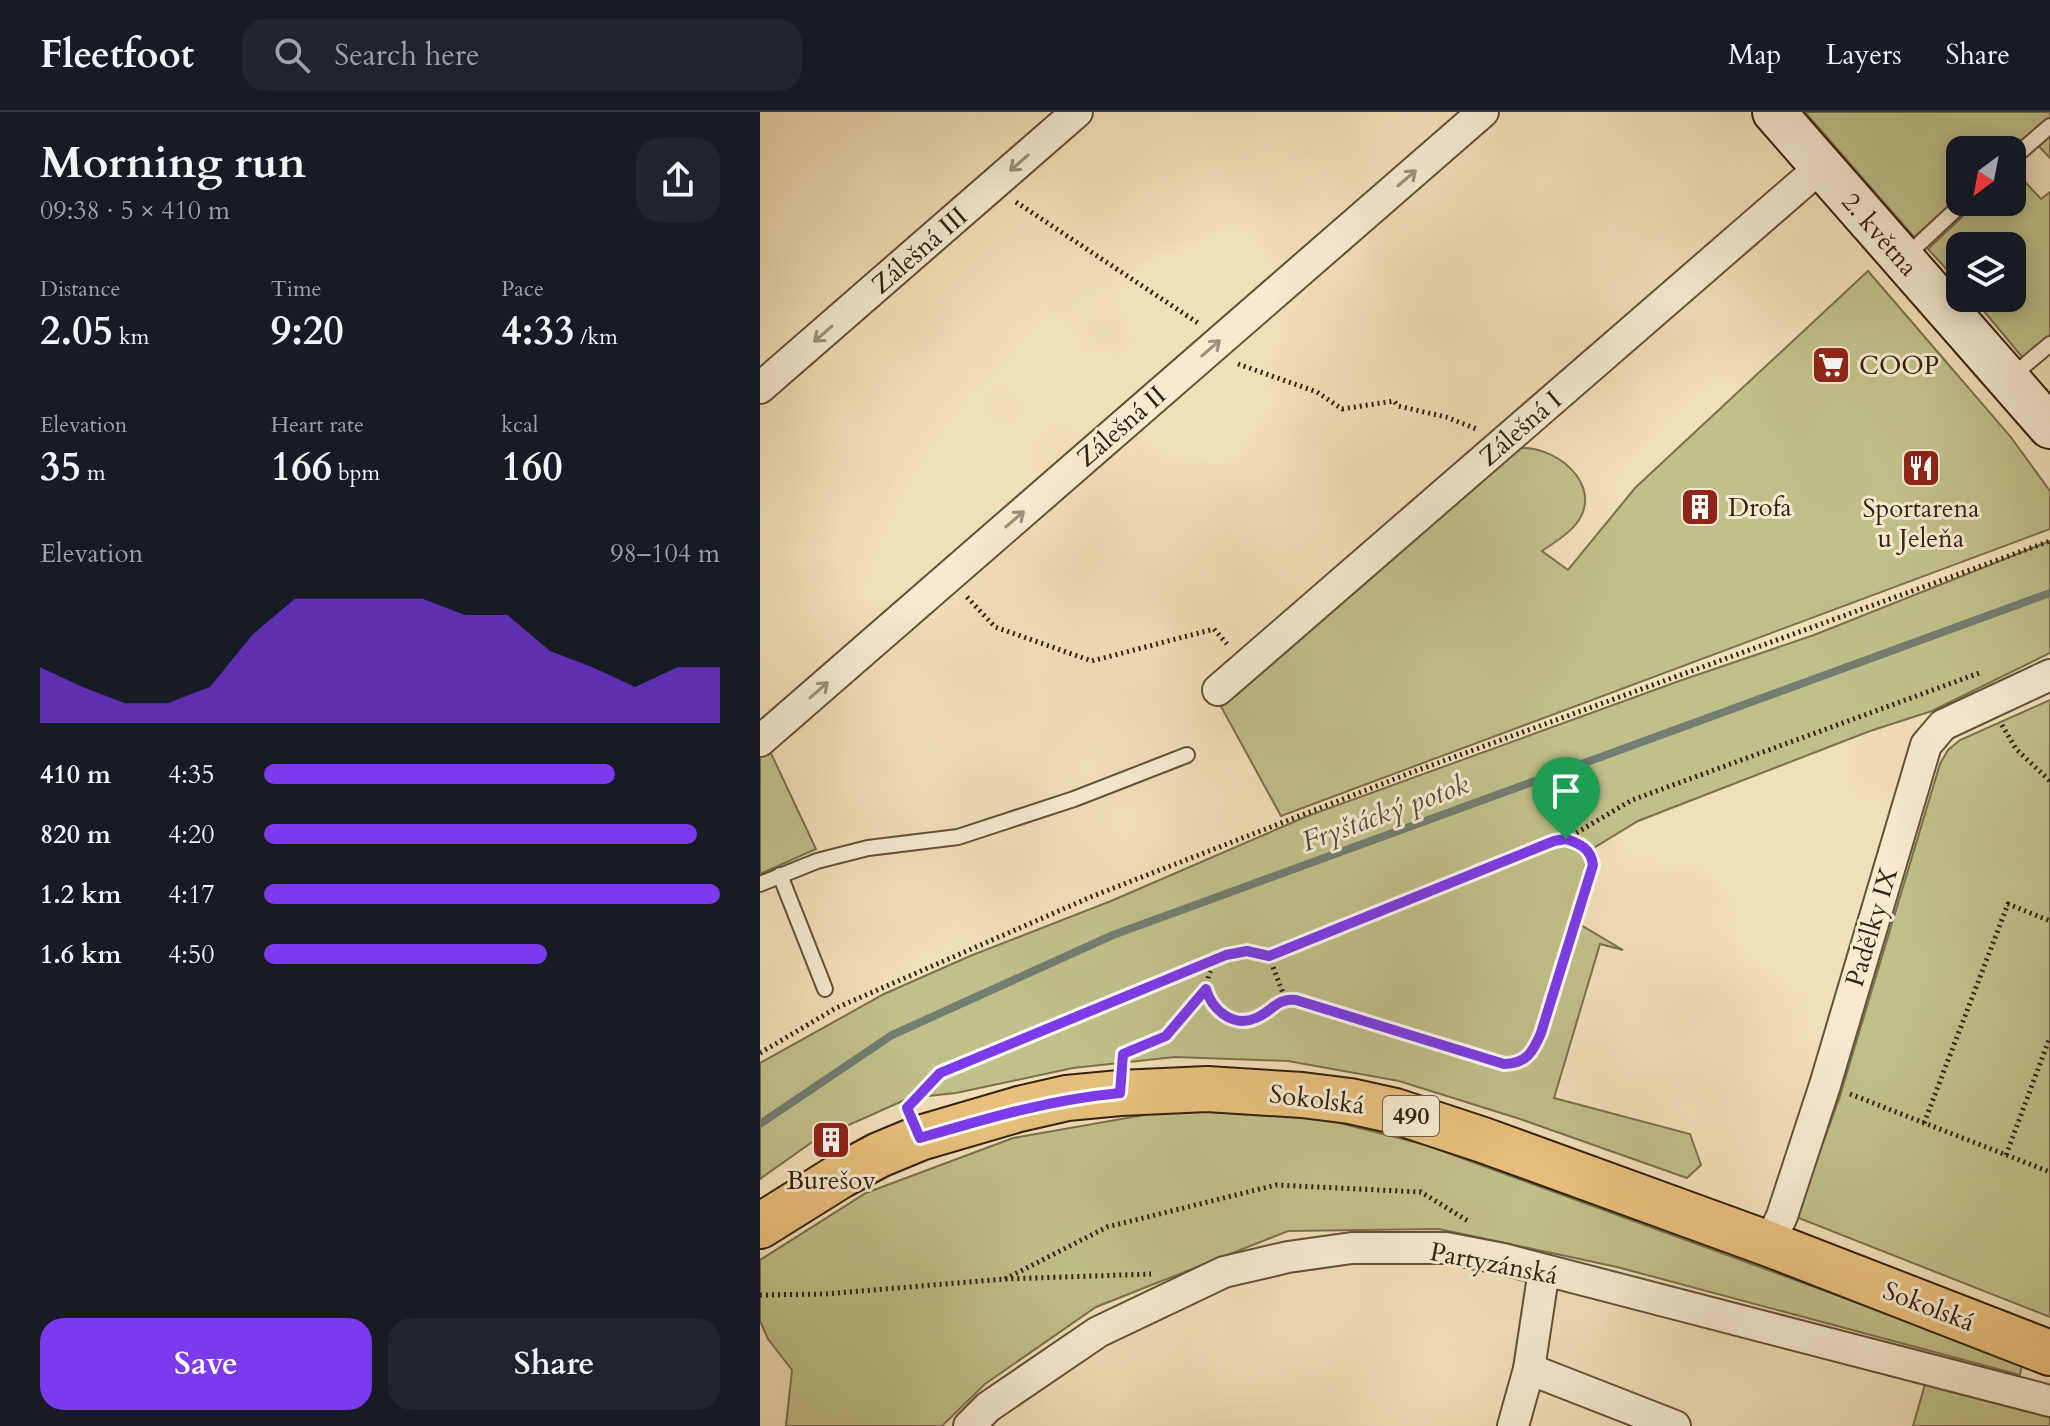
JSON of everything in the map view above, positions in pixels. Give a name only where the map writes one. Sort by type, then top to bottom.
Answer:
[{"type":"main road","name":"Sokolská","points":[[760,1226],[840,1176],[920,1138],[1019,1109],[1067,1098],[1120,1093],[1207,1089],[1302,1095],[1395,1111],[1483,1140],[1769,1244],[2050,1353]]},
{"type":"street","name":"Zálešná III","points":[[760,388],[1077,112]]},
{"type":"street","name":"Zálešná II","points":[[760,741],[1483,112]]},
{"type":"street","name":"2. května","points":[[1774,112],[2050,427]]},
{"type":"street","name":"Zálešná I","points":[[1218,690],[1822,166]]},
{"type":"street","name":"Padělky IX","points":[[1769,1244],[1782,1216],[1825,1085],[1926,745],[1943,725],[2050,675]]},
{"type":"street","name":"Partyzánská","points":[[969,1426],[988,1407],[1098,1332],[1224,1272],[1288,1257],[1352,1248],[1446,1248],[1503,1259],[2050,1401]]},
{"type":"street","points":[[1513,1426],[1529,1369],[1544,1270]]},
{"type":"street","points":[[1529,1369],[1675,1426]]},
{"type":"lane","points":[[2026,147],[2050,126]]},
{"type":"lane","points":[[1902,260],[1949,216]]},
{"type":"lane","points":[[2008,380],[2050,344]]},
{"type":"lane","points":[[760,884],[817,861],[868,848],[958,837],[1074,799],[1187,755]]},
{"type":"lane","points":[[780,875],[825,989]]},
{"type":"path","points":[[993,186],[1214,345],[1317,392],[1342,409],[1394,401],[1398,406],[1446,417],[1506,440]]},
{"type":"path","points":[[760,1053],[836,1008],[1093,896],[1410,773],[2050,541]]},
{"type":"path","points":[[948,576],[995,627],[1092,661],[1214,629],[1247,665]]},
{"type":"path","points":[[920,1138],[907,1108],[940,1073],[1226,955],[1247,951],[1269,956],[1554,841],[1566,839],[1632,800],[1993,668]]},
{"type":"path","points":[[1989,704],[2016,749],[2050,781]]},
{"type":"path","points":[[1206,989],[1210,1003],[1220,1013],[1235,1020],[1252,1020],[1285,999],[1296,1000],[1504,1064],[1522,1062],[1530,1055],[1541,1033],[1593,865],[1592,856],[1585,847],[1566,839]]},
{"type":"path","points":[[1924,1123],[2008,904],[2050,921]]},
{"type":"path","points":[[1120,1093],[1123,1054],[1166,1036],[1206,989],[1214,966],[1226,955]]},
{"type":"path","points":[[1269,956],[1285,999]]},
{"type":"path","points":[[2006,1155],[2050,1037]]},
{"type":"path","points":[[1825,1085],[2050,1172]]},
{"type":"path","points":[[1005,1279],[1107,1227],[1276,1185],[1421,1192],[1489,1234],[1503,1259]]},
{"type":"path","points":[[760,1295],[825,1294],[1005,1279],[1161,1274]]},
{"type":"shaded area","points":[[1805,112],[2050,112],[2050,158],[2029,136],[2026,138],[2026,136],[1946,136],[1946,209],[1914,237]]},
{"type":"shaded area","points":[[2026,183],[2041,199],[2050,192],[2050,335],[2023,358],[1985,312],[2026,312],[2026,232],[1946,232],[1963,216],[2026,216]]},
{"type":"shaded area","points":[[1946,232],[1946,269],[1928,249]]},
{"type":"shaded area","points":[[1868,271],[2010,436],[2050,491],[2050,529],[1281,816],[1218,701],[1514,449],[1529,448],[1544,452],[1571,469],[1580,481],[1585,495],[1584,509],[1576,524],[1542,551],[1568,570],[1635,488]]},
{"type":"shaded area","points":[[2050,541],[2050,653],[1932,711],[1870,731],[1638,821],[1589,851],[1571,919],[1623,950],[1600,944],[1554,1098],[1690,1134],[1701,1165],[1687,1178],[1520,1119],[1399,1081],[1288,1061],[1175,1057],[1073,1068],[956,1093],[909,1098],[815,1140],[760,1179],[760,1063],[884,994],[1305,817],[1814,635]]},
{"type":"shaded area","points":[[2050,700],[2050,1317],[1796,1217],[1839,1099],[1940,764],[1948,750],[1960,740]]},
{"type":"shaded area","points":[[768,747],[816,849],[760,874],[760,754]]},
{"type":"shaded area","points":[[1161,1112],[1297,1112],[1426,1145],[2022,1363],[2020,1375],[1617,1267],[1439,1229],[1288,1231],[1096,1307],[985,1384],[942,1426],[786,1426],[792,1370],[768,1339],[760,1321],[760,1260],[866,1193],[1013,1138]]},
{"type":"shaded area","points":[[1930,1367],[2050,1400],[2050,1426],[1913,1426]]},
{"type":"waterway","name":"Fryštácký potok","points":[[760,1124],[892,1035],[1113,935],[2050,593]]},
{"type":"place","name":"COOP","points":[[1831,365]]},
{"type":"place","name":"Sportarena u Jeleňa","points":[[1921,468]]},
{"type":"place","name":"Drofa","points":[[1700,507]]},
{"type":"place","name":"Burešov","points":[[831,1140]]},
{"type":"route","points":[[1566,839],[1585,847],[1592,856],[1593,865],[1541,1033],[1534,1049],[1522,1062],[1504,1064],[1296,1000],[1285,999],[1252,1020],[1235,1020],[1220,1013],[1210,1003],[1206,989],[1166,1036],[1123,1054],[1120,1093],[1067,1098],[920,1138],[907,1108],[940,1073],[1226,955],[1247,951],[1269,956],[1554,841],[1566,839]]}]
